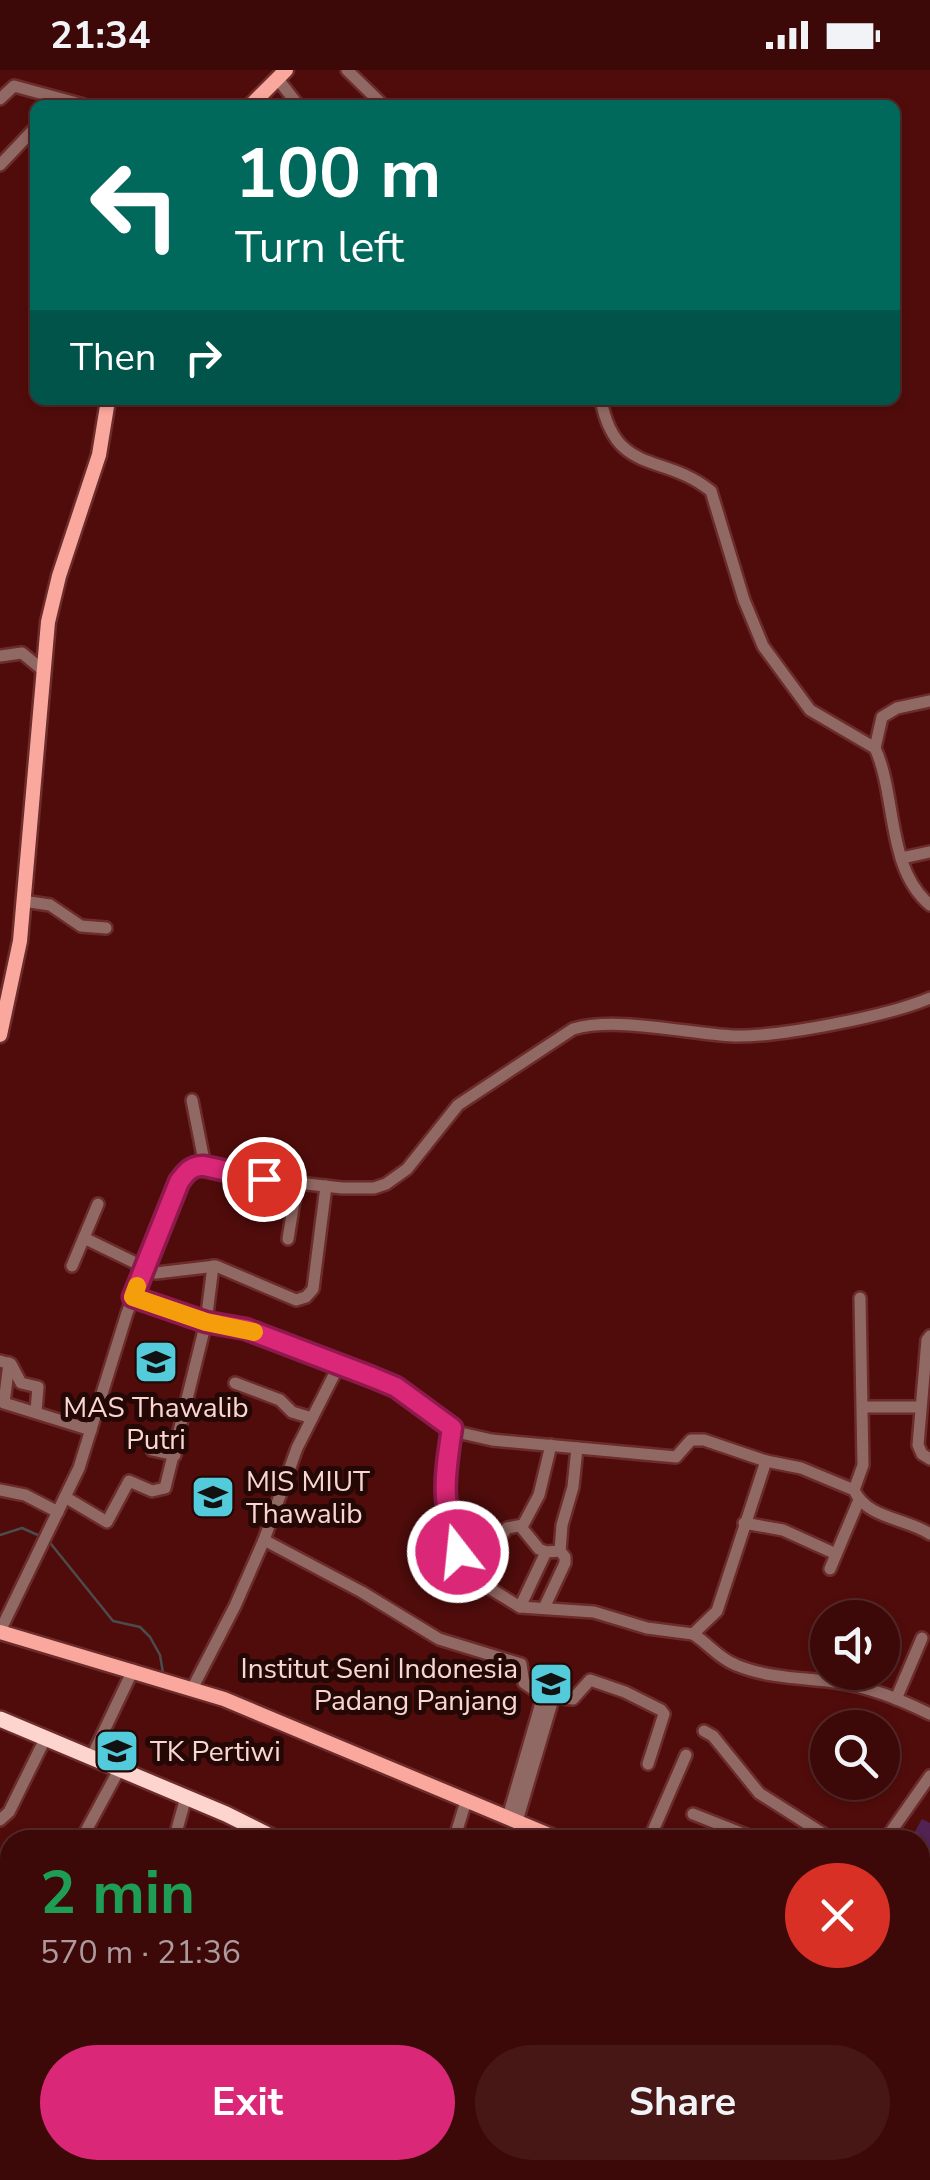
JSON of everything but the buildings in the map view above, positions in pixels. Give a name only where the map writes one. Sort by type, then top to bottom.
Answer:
[{"type":"highway","points":[[0,1719],[186,1796],[257,1830]]},
{"type":"main road","points":[[256,100],[282,74]]},
{"type":"main road","points":[[0,1035],[20,941],[48,622],[99,454],[107,405]]},
{"type":"main road","points":[[0,1632],[224,1699],[538,1830]]},
{"type":"street","points":[[347,70],[378,100]]},
{"type":"street","points":[[282,74],[295,100]]},
{"type":"street","points":[[0,99],[14,86],[57,100]]},
{"type":"street","points":[[0,165],[30,133]]},
{"type":"street","points":[[602,405],[605,421],[626,452],[711,491],[744,600],[763,646],[810,710],[875,748]]},
{"type":"street","points":[[0,656],[22,653],[44,671]]},
{"type":"street","points":[[930,701],[894,709],[882,716],[875,748],[902,858],[916,890],[930,905]]},
{"type":"street","points":[[902,858],[930,852]]},
{"type":"street","points":[[23,901],[50,905],[84,927],[106,928]]},
{"type":"street","points":[[0,1632],[80,1468],[144,1267],[179,1182],[190,1169],[204,1166],[297,1183],[374,1188],[397,1178],[458,1106],[583,1026],[733,1036],[763,1034],[871,1015],[930,998]]},
{"type":"street","points":[[192,1100],[204,1166]]},
{"type":"street","points":[[288,1239],[297,1183]]},
{"type":"street","points":[[84,1238],[160,1273],[214,1266],[290,1299],[306,1297],[314,1283],[326,1186]]},
{"type":"street","points":[[72,1266],[98,1204]]},
{"type":"street","points":[[65,1497],[107,1522],[129,1481],[152,1492],[165,1488],[206,1322],[214,1266]]},
{"type":"street","points":[[133,1297],[206,1322],[246,1329],[339,1364],[396,1387],[452,1428],[492,1440],[676,1457],[691,1440],[698,1439],[801,1468],[856,1495],[869,1508],[930,1534]]},
{"type":"street","points":[[830,1569],[863,1465],[860,1298]]},
{"type":"street","points":[[930,1336],[918,1445],[930,1459]]},
{"type":"street","points":[[4,1362],[4,1403],[92,1430]]},
{"type":"street","points":[[4,1362],[21,1383],[38,1387],[36,1411]]},
{"type":"street","points":[[192,1689],[264,1540],[297,1448],[339,1364]]},
{"type":"street","points":[[235,1382],[280,1400],[292,1412],[312,1418]]},
{"type":"street","points":[[864,1408],[920,1407]]},
{"type":"street","points":[[452,1428],[444,1503],[458,1552],[473,1578],[520,1606],[594,1612],[647,1628],[692,1634],[721,1658],[740,1667],[883,1692],[930,1714]]},
{"type":"street","points":[[473,1578],[506,1529],[521,1526],[538,1495],[551,1445]]},
{"type":"street","points":[[520,1606],[553,1552],[573,1486],[577,1448]]},
{"type":"street","points":[[152,1450],[175,1455]]},
{"type":"street","points":[[692,1634],[717,1610],[766,1461]]},
{"type":"street","points":[[0,1490],[26,1495],[58,1512]]},
{"type":"street","points":[[744,1523],[784,1530],[836,1554]]},
{"type":"street","points":[[521,1526],[538,1549],[565,1557],[544,1608]]},
{"type":"street","points":[[264,1540],[440,1639],[521,1664],[524,1682],[548,1698],[573,1699],[590,1680],[661,1710],[664,1714],[648,1764]]},
{"type":"street","points":[[896,1699],[922,1638]]},
{"type":"street","points":[[92,1756],[134,1670]]},
{"type":"street","points":[[512,1819],[548,1698]]},
{"type":"street","points":[[704,1731],[713,1736],[759,1794],[816,1830]]},
{"type":"street","points":[[0,1820],[10,1812],[46,1737]]},
{"type":"street","points":[[652,1830],[686,1755]]},
{"type":"street","points":[[86,1830],[120,1768]]},
{"type":"street","points":[[894,1830],[925,1792],[930,1776]]},
{"type":"street","points":[[177,1830],[186,1796]]},
{"type":"street","points":[[457,1830],[466,1801]]},
{"type":"street","points":[[693,1814],[734,1830]]},
{"type":"green space","points":[[922,1819],[930,1823],[930,1830],[916,1830]]},
{"type":"waterway","points":[[0,1535],[22,1528],[40,1536]]},
{"type":"waterway","points":[[47,1539],[113,1621],[140,1627],[150,1637],[160,1655],[163,1673]]},
{"type":"slow traffic","points":[[137,1286],[133,1297],[206,1322],[254,1332]]},
{"type":"place","name":"MAS Thawalib Putri","points":[[156,1362]]},
{"type":"place","name":"MIS MIUT Thawalib","points":[[213,1497]]},
{"type":"place","name":"Institut Seni Indonesia Padang Panjang","points":[[551,1684]]},
{"type":"place","name":"TK Pertiwi","points":[[117,1751]]},
{"type":"route","points":[[264,1179],[204,1166],[186,1172],[133,1297],[206,1322],[246,1329],[372,1377],[396,1387],[452,1428],[443,1486],[458,1552]]}]
